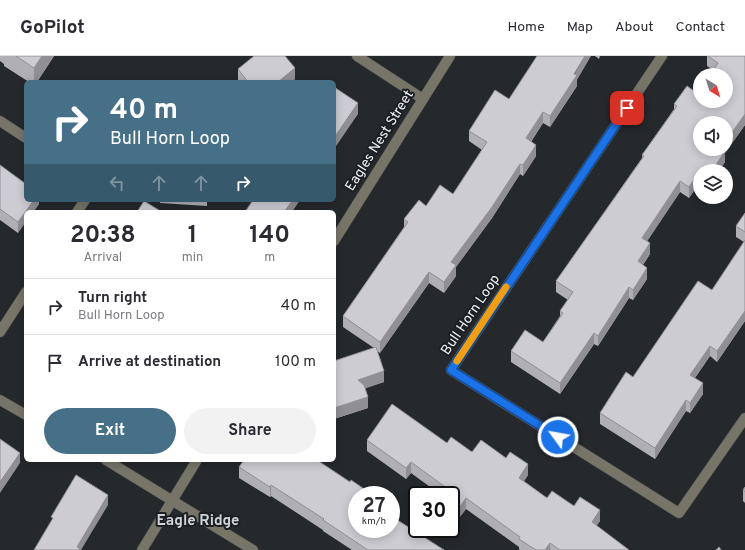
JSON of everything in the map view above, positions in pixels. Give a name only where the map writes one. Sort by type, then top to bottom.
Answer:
[{"type":"street","points":[[356,56],[423,99]]},
{"type":"street","name":"Eagles Nest Street","points":[[336,238],[450,56]]},
{"type":"street","name":"Bull Horn Loop","points":[[662,56],[451,370],[679,513],[745,418]]},
{"type":"street","points":[[0,121],[24,137]]},
{"type":"street","points":[[0,332],[24,295]]},
{"type":"street","points":[[0,400],[24,414]]},
{"type":"street","points":[[109,462],[253,550]]},
{"type":"street","points":[[142,550],[196,462]]},
{"type":"building","points":[[16,56],[42,56],[34,68]]},
{"type":"building","points":[[254,56],[285,56],[295,68],[280,80],[246,80],[238,69]]},
{"type":"building","points":[[537,56],[585,56],[574,74],[577,75],[550,116],[543,112],[526,138],[536,145],[523,165],[520,164],[492,207],[451,262],[456,265],[444,282],[429,272],[380,342],[343,316],[408,222],[404,219],[419,200],[426,206],[440,185],[453,194],[487,142],[469,131],[495,90],[509,99]]},
{"type":"building","points":[[708,56],[745,56],[745,114],[733,131],[733,116],[693,116],[693,156],[722,156],[717,164],[693,164],[693,181],[689,187],[680,181],[642,238],[650,243],[638,261],[647,268],[633,290],[629,287],[598,336],[594,333],[560,383],[511,351],[525,330],[543,342],[563,313],[560,311],[573,292],[556,281],[644,156],[642,155],[677,106],[674,104],[687,86],[693,90],[693,108],[733,108],[733,68],[715,68],[718,63]]},
{"type":"building","points":[[336,88],[358,103],[336,135]]},
{"type":"building","points":[[0,165],[24,183],[24,202],[33,202],[27,210],[24,210],[24,214],[18,222],[0,209]]},
{"type":"building","points":[[143,202],[146,202],[159,210],[138,210]]},
{"type":"building","points":[[252,202],[292,202],[286,210],[246,210]]},
{"type":"building","points":[[745,213],[745,232],[736,226]]},
{"type":"building","points":[[745,240],[745,311],[717,351],[710,346],[690,375],[703,383],[690,403],[686,400],[655,448],[600,413],[626,372],[633,377],[698,281],[712,290]]},
{"type":"building","points":[[376,347],[384,371],[358,380],[364,385],[368,397],[336,407],[336,360]]},
{"type":"building","points":[[392,404],[447,443],[451,437],[472,452],[481,440],[506,458],[510,452],[528,464],[519,478],[547,498],[552,491],[574,506],[580,497],[600,510],[592,522],[629,550],[560,550],[550,543],[545,550],[536,550],[519,539],[520,537],[466,498],[460,507],[460,486],[444,486],[411,462],[406,468],[367,440]]},
{"type":"building","points":[[0,439],[20,453],[0,482]]},
{"type":"building","points":[[243,462],[320,462],[350,482],[351,480],[360,486],[348,486],[348,537],[323,520],[324,519],[271,485],[270,487],[239,467]]},
{"type":"building","points":[[76,475],[108,495],[77,547],[80,550],[34,550],[53,518],[51,517]]},
{"type":"building","points":[[400,522],[408,527],[408,538],[425,538],[444,550],[368,550],[350,538],[400,538]]},
{"type":"slow traffic","points":[[457,361],[506,287]]},
{"type":"district","name":"Eagle Ridge","points":[[198,521]]},
{"type":"route","points":[[558,437],[451,370],[627,108]]}]
